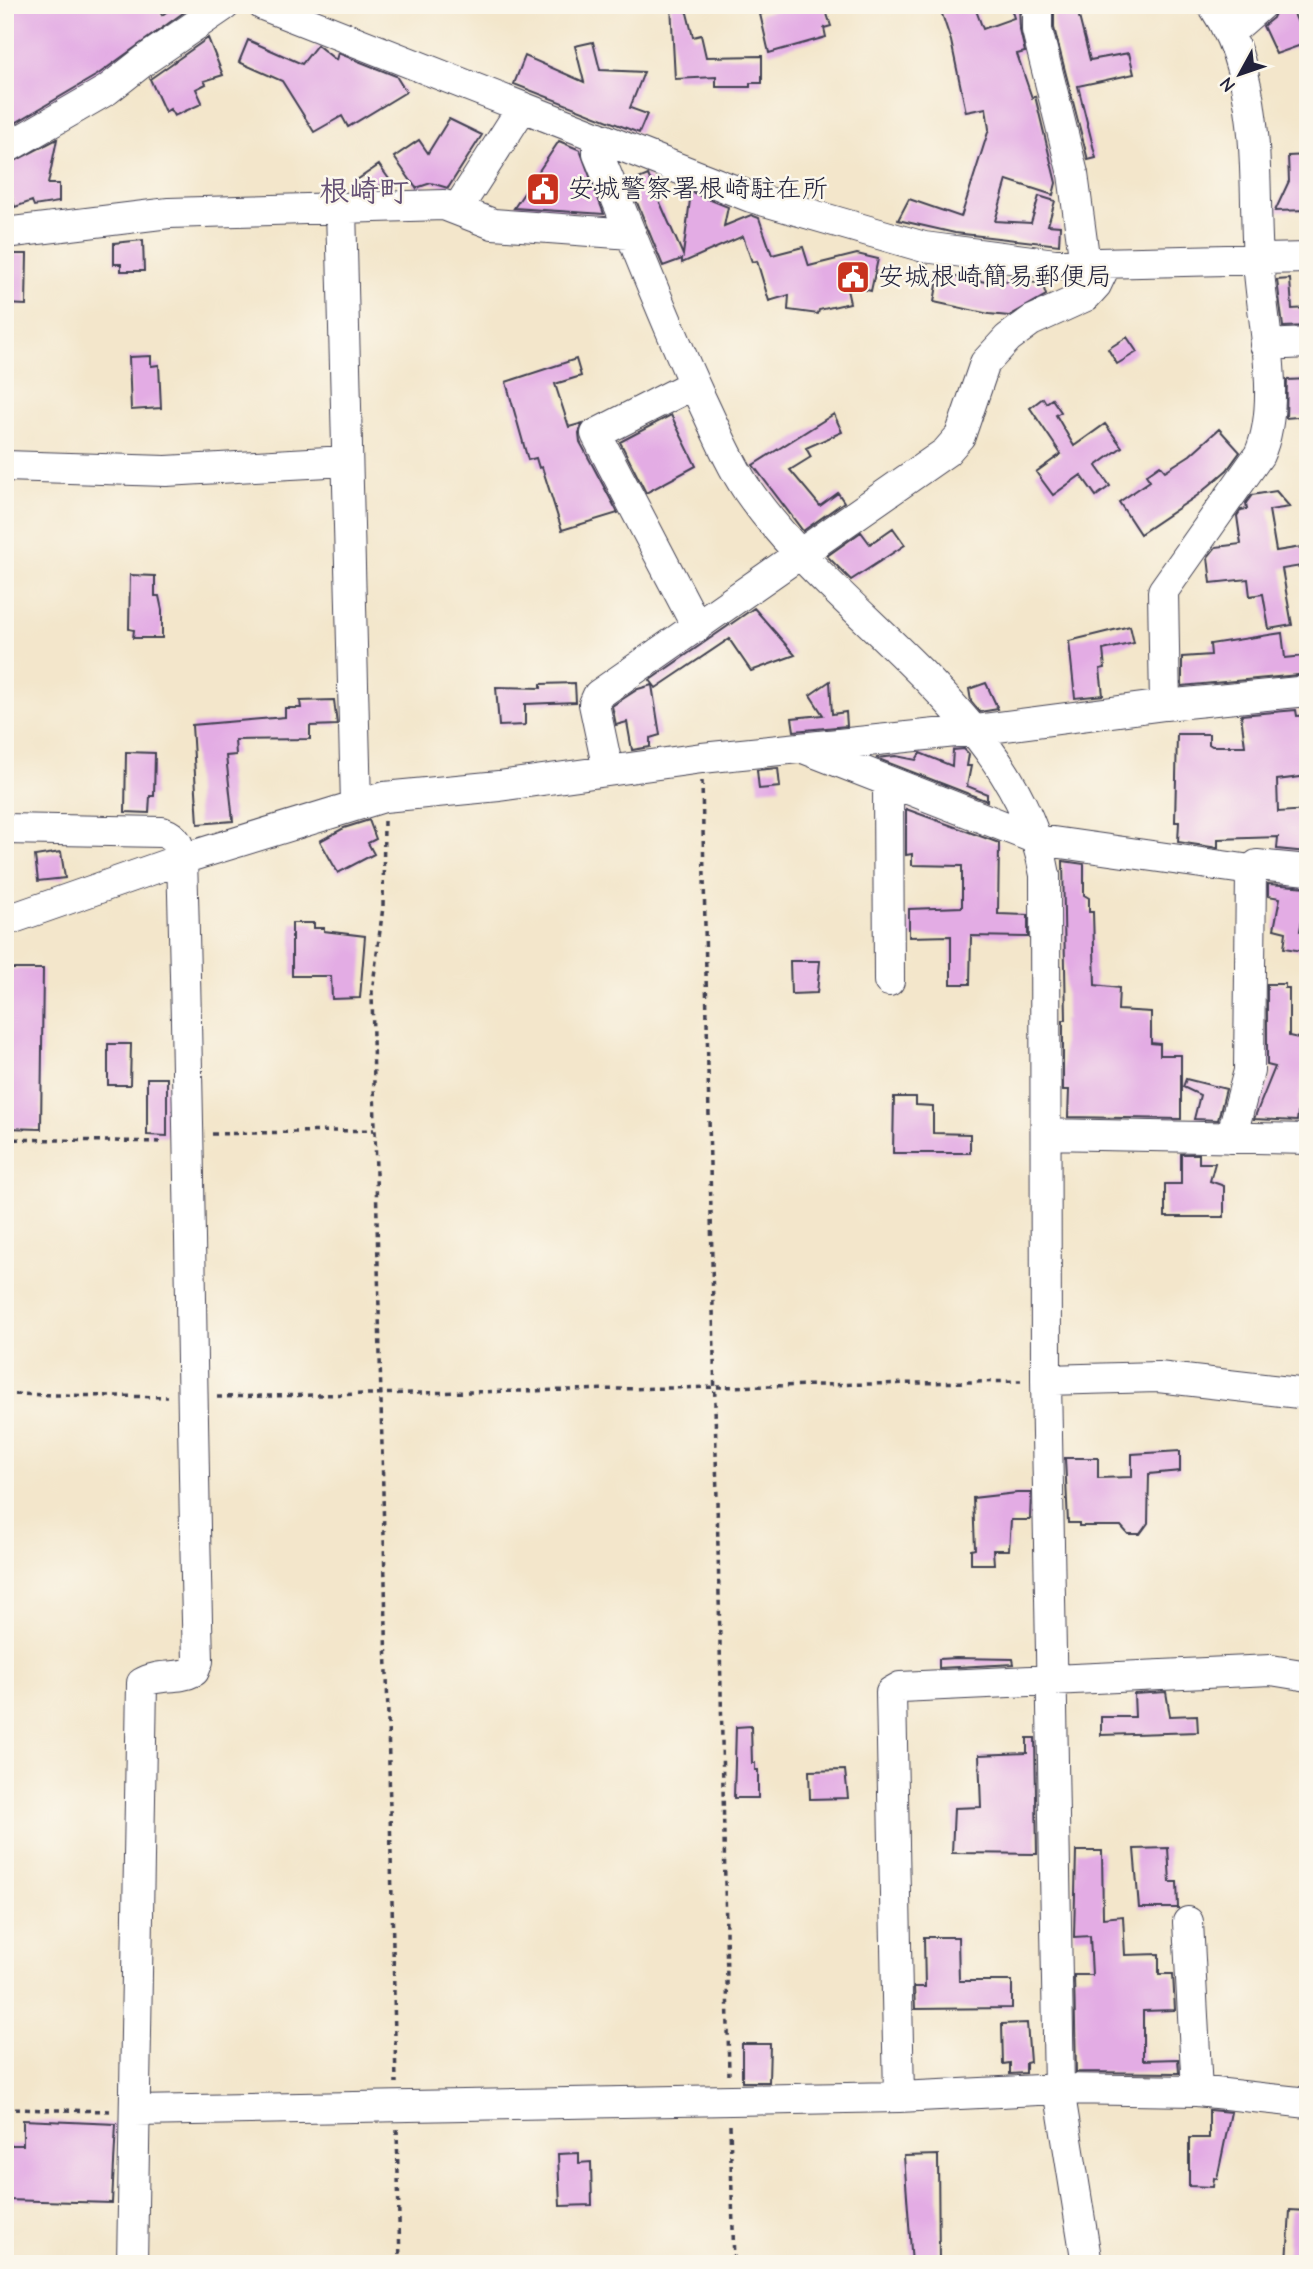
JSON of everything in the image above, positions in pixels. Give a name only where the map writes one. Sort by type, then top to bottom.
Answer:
[{"type":"street","points":[[5,149],[107,90],[149,57],[225,5]]},
{"type":"street","points":[[263,5],[763,201],[887,238],[966,255],[1027,262],[1096,264],[1308,258]]},
{"type":"street","points":[[608,770],[594,704],[598,695],[946,452],[960,436],[985,363],[1008,338],[1031,321],[1086,296],[1096,285],[1096,264],[1037,30],[1037,5]]},
{"type":"street","points":[[1165,705],[1163,591],[1259,455],[1267,438],[1268,386],[1258,259],[1255,145],[1243,72],[1229,33],[1213,5]]},
{"type":"street","points":[[1229,33],[1261,5]]},
{"type":"street","points":[[458,208],[522,108]]},
{"type":"street","points":[[598,137],[597,154],[694,384],[748,491],[802,555],[975,730],[1039,840],[1045,875],[1046,1380],[1059,2088],[1087,2264]]},
{"type":"street","points":[[5,233],[169,213],[444,205],[458,208],[493,224],[631,234]]},
{"type":"street","points":[[341,208],[346,461],[370,800]]},
{"type":"street","points":[[1265,345],[1308,343]]},
{"type":"street","points":[[694,384],[596,434],[697,627]]},
{"type":"street","points":[[5,466],[166,471],[346,461]]},
{"type":"street","points":[[5,921],[182,859],[370,800],[702,758],[975,730],[1165,705],[1308,691]]},
{"type":"street","points":[[802,748],[888,784],[1039,840],[1251,870],[1257,866],[1308,870]]},
{"type":"street","points":[[888,784],[889,981]]},
{"type":"street","points":[[5,829],[162,832],[171,835],[179,844],[182,859],[191,1138],[191,1398],[198,1661],[194,1671],[183,1677],[150,1678],[142,1684],[132,2264]]},
{"type":"street","points":[[1231,1138],[1249,1071],[1251,870]]},
{"type":"street","points":[[1047,1134],[1308,1139]]},
{"type":"street","points":[[1046,1380],[1158,1377],[1308,1394]]},
{"type":"street","points":[[899,2097],[891,1692],[900,1687],[1271,1670],[1308,1676]]},
{"type":"street","points":[[1188,1922],[1197,2091]]},
{"type":"street","points":[[135,2111],[396,2109],[899,2097],[1059,2088],[1197,2091],[1308,2103]]},
{"type":"path","points":[[702,758],[734,2264]]},
{"type":"path","points":[[370,800],[383,906],[372,992],[400,2264]]},
{"type":"path","points":[[5,1394],[191,1398],[1046,1380]]},
{"type":"path","points":[[5,2109],[135,2111]]},
{"type":"building","points":[[5,5],[156,5],[162,15],[176,5],[194,5],[97,75],[5,129],[5,76],[11,72],[5,61]]},
{"type":"building","points":[[671,5],[685,5],[693,37],[701,35],[706,57],[762,56],[762,83],[750,83],[750,87],[716,87],[716,77],[675,79]]},
{"type":"building","points":[[797,5],[824,5],[831,26],[824,28],[826,37],[769,53],[760,14]]},
{"type":"building","points":[[939,5],[974,5],[983,29],[1014,18],[1010,5],[1019,5],[1020,30],[1025,52],[1017,54],[1032,98],[1035,96],[1056,183],[1053,195],[1007,180],[995,221],[1031,223],[1039,196],[1055,201],[1048,225],[1060,226],[1059,245],[955,233],[898,220],[909,199],[961,217],[989,129],[986,108],[966,112],[951,41]]},
{"type":"building","points":[[1054,5],[1076,5],[1090,60],[1129,53],[1134,74],[1078,86],[1096,158],[1088,160],[1054,28]]},
{"type":"building","points":[[1290,5],[1307,43],[1276,54],[1263,26],[1273,18],[1278,6]]},
{"type":"building","points":[[208,38],[223,75],[204,81],[206,84],[196,89],[202,102],[199,105],[174,116],[170,109],[165,112],[150,79]]},
{"type":"building","points":[[248,40],[302,64],[317,45],[336,60],[338,53],[396,76],[406,92],[348,127],[342,116],[314,132],[282,81],[239,62]]},
{"type":"building","points":[[593,42],[600,70],[644,72],[630,108],[647,114],[639,133],[514,84],[525,56],[584,82],[575,46]]},
{"type":"building","points":[[449,119],[482,135],[448,188],[431,183],[416,188],[394,157],[419,140],[428,153]]},
{"type":"building","points":[[57,139],[48,184],[59,184],[59,202],[34,206],[32,201],[15,207],[5,179],[5,166]]},
{"type":"building","points":[[559,141],[580,150],[604,214],[514,208]]},
{"type":"building","points":[[1308,155],[1308,210],[1275,211],[1289,181],[1288,156]]},
{"type":"building","points":[[379,165],[389,179],[374,190],[355,190],[351,184]]},
{"type":"building","points":[[648,175],[683,255],[691,192],[728,207],[724,226],[751,215],[759,218],[772,255],[803,247],[809,266],[857,254],[878,259],[871,291],[846,285],[850,303],[819,310],[818,314],[788,310],[789,295],[769,301],[757,261],[752,262],[743,236],[682,263],[682,259],[663,266],[629,183]]},
{"type":"building","points":[[143,240],[144,271],[121,271],[121,264],[114,264],[114,243]]},
{"type":"building","points":[[5,254],[27,254],[26,305],[5,304]]},
{"type":"building","points":[[939,274],[992,283],[992,280],[1042,283],[1046,295],[1009,316],[989,314],[934,302]]},
{"type":"building","points":[[1290,279],[1292,309],[1308,308],[1308,326],[1283,327],[1277,280]]},
{"type":"building","points":[[1127,337],[1137,352],[1117,364],[1108,349]]},
{"type":"building","points":[[151,356],[151,366],[159,365],[161,408],[131,410],[129,357]]},
{"type":"building","points":[[576,359],[581,376],[555,384],[569,427],[583,423],[579,433],[580,442],[618,513],[562,530],[542,467],[539,468],[536,458],[528,460],[506,382]]},
{"type":"building","points":[[1308,379],[1308,416],[1286,418],[1287,380]]},
{"type":"building","points":[[1043,398],[1046,403],[1052,399],[1061,412],[1056,415],[1074,446],[1105,424],[1122,447],[1096,466],[1110,486],[1096,496],[1081,475],[1053,495],[1036,472],[1061,454],[1030,408]]},
{"type":"building","points":[[834,414],[842,432],[806,448],[811,457],[790,470],[820,506],[838,493],[844,502],[803,531],[753,465]]},
{"type":"building","points":[[671,415],[696,466],[646,493],[620,442]]},
{"type":"building","points":[[1219,429],[1240,452],[1227,470],[1198,495],[1140,534],[1119,502],[1150,481],[1146,475],[1160,465],[1165,471],[1190,455]]},
{"type":"building","points":[[1276,491],[1290,507],[1269,510],[1276,551],[1308,546],[1308,565],[1282,569],[1292,625],[1269,629],[1263,594],[1250,596],[1248,579],[1211,583],[1208,557],[1216,547],[1241,544],[1237,516],[1241,510],[1247,509],[1246,503],[1252,495]]},
{"type":"building","points":[[893,528],[905,545],[851,580],[827,556],[861,532],[870,544]]},
{"type":"building","points":[[130,575],[155,576],[155,596],[159,596],[162,610],[162,638],[133,638],[134,630],[129,629]]},
{"type":"building","points":[[754,608],[795,655],[751,671],[729,639],[656,688],[650,680]]},
{"type":"building","points":[[1130,626],[1134,643],[1103,650],[1105,668],[1100,669],[1103,695],[1075,698],[1069,641]]},
{"type":"building","points":[[1282,633],[1285,658],[1304,656],[1304,662],[1308,662],[1308,674],[1182,686],[1182,657],[1211,655],[1210,644]]},
{"type":"building","points":[[830,681],[832,714],[846,712],[847,726],[794,731],[792,718],[823,715],[810,695]]},
{"type":"building","points":[[575,683],[576,702],[525,704],[525,725],[499,726],[496,687],[541,688],[541,684]]},
{"type":"building","points":[[986,683],[998,709],[980,712],[971,701],[969,689]]},
{"type":"building","points":[[652,685],[660,735],[650,738],[650,747],[632,750],[627,722],[616,725],[612,706],[638,689]]},
{"type":"building","points":[[334,700],[337,725],[310,726],[310,739],[235,740],[236,755],[226,756],[233,821],[198,824],[192,725],[285,717],[285,708],[301,708],[300,701]]},
{"type":"building","points":[[1296,710],[1297,716],[1308,715],[1308,776],[1277,780],[1278,812],[1308,810],[1307,852],[1277,849],[1278,837],[1218,839],[1218,848],[1178,842],[1179,822],[1175,822],[1177,734],[1209,734],[1209,744],[1212,746],[1245,746],[1241,715]]},
{"type":"building","points":[[964,749],[969,754],[967,766],[971,766],[967,786],[987,794],[987,801],[876,758],[896,756],[916,760],[920,753],[952,766],[953,750]]},
{"type":"building","points":[[126,752],[155,753],[154,796],[150,796],[149,813],[125,812]]},
{"type":"building","points":[[778,768],[780,787],[759,789],[757,770]]},
{"type":"building","points":[[906,809],[999,843],[998,914],[1028,915],[1028,937],[971,936],[970,984],[951,984],[951,936],[909,937],[909,909],[962,907],[962,866],[912,865],[912,854],[906,855]]},
{"type":"building","points":[[369,820],[376,839],[368,843],[374,854],[338,873],[320,841],[344,828]]},
{"type":"building","points":[[61,852],[65,878],[38,881],[35,856]]},
{"type":"building","points":[[1063,861],[1084,864],[1084,895],[1089,898],[1089,912],[1093,912],[1095,985],[1119,988],[1118,1010],[1151,1012],[1151,1043],[1160,1044],[1160,1055],[1181,1055],[1181,1119],[1068,1117],[1069,1090],[1063,1090],[1063,1020],[1066,1020]]},
{"type":"building","points":[[1268,884],[1308,887],[1300,931],[1308,932],[1308,952],[1284,948],[1286,932],[1274,929],[1280,898],[1268,896]]},
{"type":"building","points":[[292,923],[314,923],[314,928],[324,928],[324,931],[365,936],[360,998],[332,999],[331,976],[292,976]]},
{"type":"building","points":[[790,961],[820,961],[817,993],[791,994]]},
{"type":"building","points":[[5,969],[43,969],[41,1129],[5,1128]]},
{"type":"building","points":[[1267,984],[1285,984],[1285,988],[1289,988],[1289,1036],[1307,1040],[1297,1121],[1254,1119],[1275,1067],[1267,1065]]},
{"type":"building","points":[[108,1044],[131,1044],[130,1085],[108,1085]]},
{"type":"building","points":[[147,1078],[167,1078],[167,1136],[147,1135]]},
{"type":"building","points":[[1186,1079],[1226,1089],[1218,1120],[1194,1119],[1200,1095],[1183,1087]]},
{"type":"building","points":[[894,1097],[916,1097],[916,1105],[933,1106],[933,1133],[970,1134],[970,1153],[893,1153]]},
{"type":"building","points":[[1181,1154],[1199,1154],[1199,1163],[1215,1163],[1210,1181],[1224,1186],[1224,1217],[1165,1217],[1165,1184],[1181,1184]]},
{"type":"building","points":[[1180,1451],[1180,1471],[1149,1474],[1148,1523],[1140,1534],[1128,1534],[1121,1526],[1079,1526],[1079,1523],[1068,1523],[1065,1458],[1098,1458],[1098,1478],[1132,1477],[1132,1454]]},
{"type":"building","points":[[1031,1493],[1030,1520],[1011,1520],[1009,1550],[993,1550],[994,1564],[971,1564],[971,1550],[975,1549],[973,1498]]},
{"type":"building","points":[[939,1659],[1013,1659],[1014,1664],[939,1668]]},
{"type":"building","points":[[1166,1692],[1170,1716],[1197,1715],[1198,1732],[1101,1735],[1101,1717],[1135,1717],[1134,1694]]},
{"type":"building","points":[[751,1726],[752,1763],[755,1763],[755,1770],[758,1770],[758,1798],[734,1798],[736,1727]]},
{"type":"building","points":[[1027,1738],[1035,1738],[1037,1854],[952,1853],[954,1808],[981,1807],[979,1755],[1027,1753]]},
{"type":"building","points":[[845,1770],[848,1798],[810,1799],[809,1771]]},
{"type":"building","points":[[1168,1848],[1170,1882],[1177,1882],[1178,1908],[1139,1908],[1134,1849]]},
{"type":"building","points":[[1076,1851],[1102,1851],[1103,1918],[1123,1916],[1125,1955],[1159,1954],[1159,1974],[1173,1974],[1175,2010],[1143,2011],[1143,2060],[1178,2059],[1179,2073],[1076,2072],[1074,1975],[1092,1975],[1090,1936],[1074,1937]]},
{"type":"building","points":[[924,1937],[958,1937],[959,1981],[1012,1981],[1012,2008],[915,2009],[914,1987],[925,1987]]},
{"type":"building","points":[[1027,2023],[1030,2062],[1026,2063],[1026,2073],[1010,2074],[1010,2063],[1003,2064],[1002,2024]]},
{"type":"building","points":[[742,2044],[770,2044],[769,2082],[742,2082]]},
{"type":"building","points":[[1209,2110],[1231,2112],[1217,2179],[1214,2178],[1213,2187],[1189,2186],[1189,2138],[1209,2138]]},
{"type":"building","points":[[23,2120],[116,2124],[112,2203],[5,2200],[5,2145],[23,2145]]},
{"type":"building","points":[[579,2153],[579,2163],[591,2162],[592,2205],[560,2206],[558,2154]]},
{"type":"building","points":[[938,2155],[939,2264],[912,2264],[904,2156]]},
{"type":"building","points":[[1290,2210],[1307,2211],[1308,2264],[1287,2264]]},
{"type":"place","name":"安城警察署根崎駐在所","points":[[543,189]]},
{"type":"place","name":"安城根崎簡易郵便局","points":[[853,277]]},
{"type":"district","name":"根崎町","points":[[364,191]]}]
